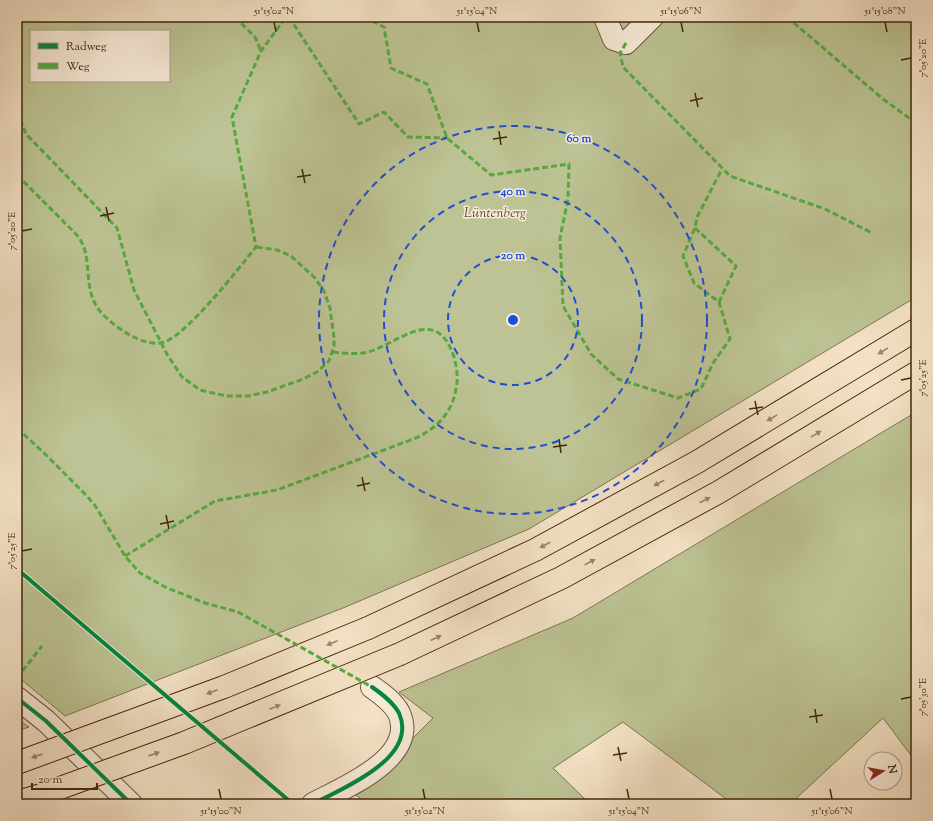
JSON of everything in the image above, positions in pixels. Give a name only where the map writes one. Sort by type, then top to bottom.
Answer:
[{"type":"highway","points":[[17,763],[224,688],[368,628],[535,550],[697,462],[916,330]]},
{"type":"highway","points":[[17,802],[38,796],[184,743],[400,654],[561,578],[719,492],[916,373]]},
{"type":"street","points":[[605,17],[614,39],[626,44],[652,17]]},
{"type":"street","points":[[313,804],[382,765],[395,751],[400,740],[402,729],[399,713],[389,700],[372,687]]},
{"type":"street","points":[[17,698],[46,721],[131,804]]},
{"type":"green space","name":"Lüntenberg","points":[[17,17],[916,17],[916,297],[529,529],[343,608],[65,716],[17,676]]},
{"type":"green space","points":[[916,412],[916,762],[883,718],[790,804],[733,804],[623,722],[553,768],[590,804],[367,804],[356,795],[433,718],[399,692],[573,618]]},
{"type":"green space","points":[[17,719],[29,727],[17,731]]},
{"type":"marked path","points":[[235,17],[255,37],[261,51]]},
{"type":"marked path","points":[[17,175],[73,231],[82,243],[87,259],[91,293],[94,302],[104,316],[128,334],[147,342],[164,342],[174,337],[186,327],[212,300],[256,247],[232,117],[261,51],[286,17]]},
{"type":"marked path","points":[[289,17],[359,124],[384,112],[408,137],[447,138]]},
{"type":"marked path","points":[[364,17],[384,27],[391,68],[427,84],[447,138],[491,175],[569,164],[568,199],[560,238],[563,306],[591,354],[618,379],[678,398],[701,389],[713,363],[730,339],[719,302],[694,283],[683,256],[695,228],[697,217],[722,169]]},
{"type":"marked path","points":[[787,17],[883,99],[916,123]]},
{"type":"marked path","points":[[626,43],[620,53],[623,67],[730,176],[825,209],[872,233]]},
{"type":"marked path","points":[[17,111],[26,134],[117,228],[134,290],[168,356],[182,377],[200,390],[226,396],[248,396],[267,392],[303,379],[317,372],[329,361],[334,346],[334,338],[330,308],[324,291],[315,278],[291,256],[277,250],[256,247]]},
{"type":"marked path","points":[[695,228],[736,266],[719,302]]},
{"type":"marked path","points":[[125,556],[215,501],[277,490],[416,438],[431,430],[442,419],[454,398],[457,384],[457,373],[452,352],[442,336],[433,330],[412,332],[364,353],[355,354],[332,352]]},
{"type":"marked path","points":[[17,428],[87,496],[96,507],[125,556],[140,573],[165,587],[205,603],[238,612],[372,687]]},
{"type":"marked path","points":[[17,678],[42,646]]},
{"type":"cycle path","points":[[17,569],[293,804]]},
{"type":"cycle path","points":[[313,804],[359,780],[375,769],[388,757],[398,744],[402,729],[399,713],[383,695],[372,687]]},
{"type":"cycle path","points":[[17,698],[46,721],[131,804]]}]
